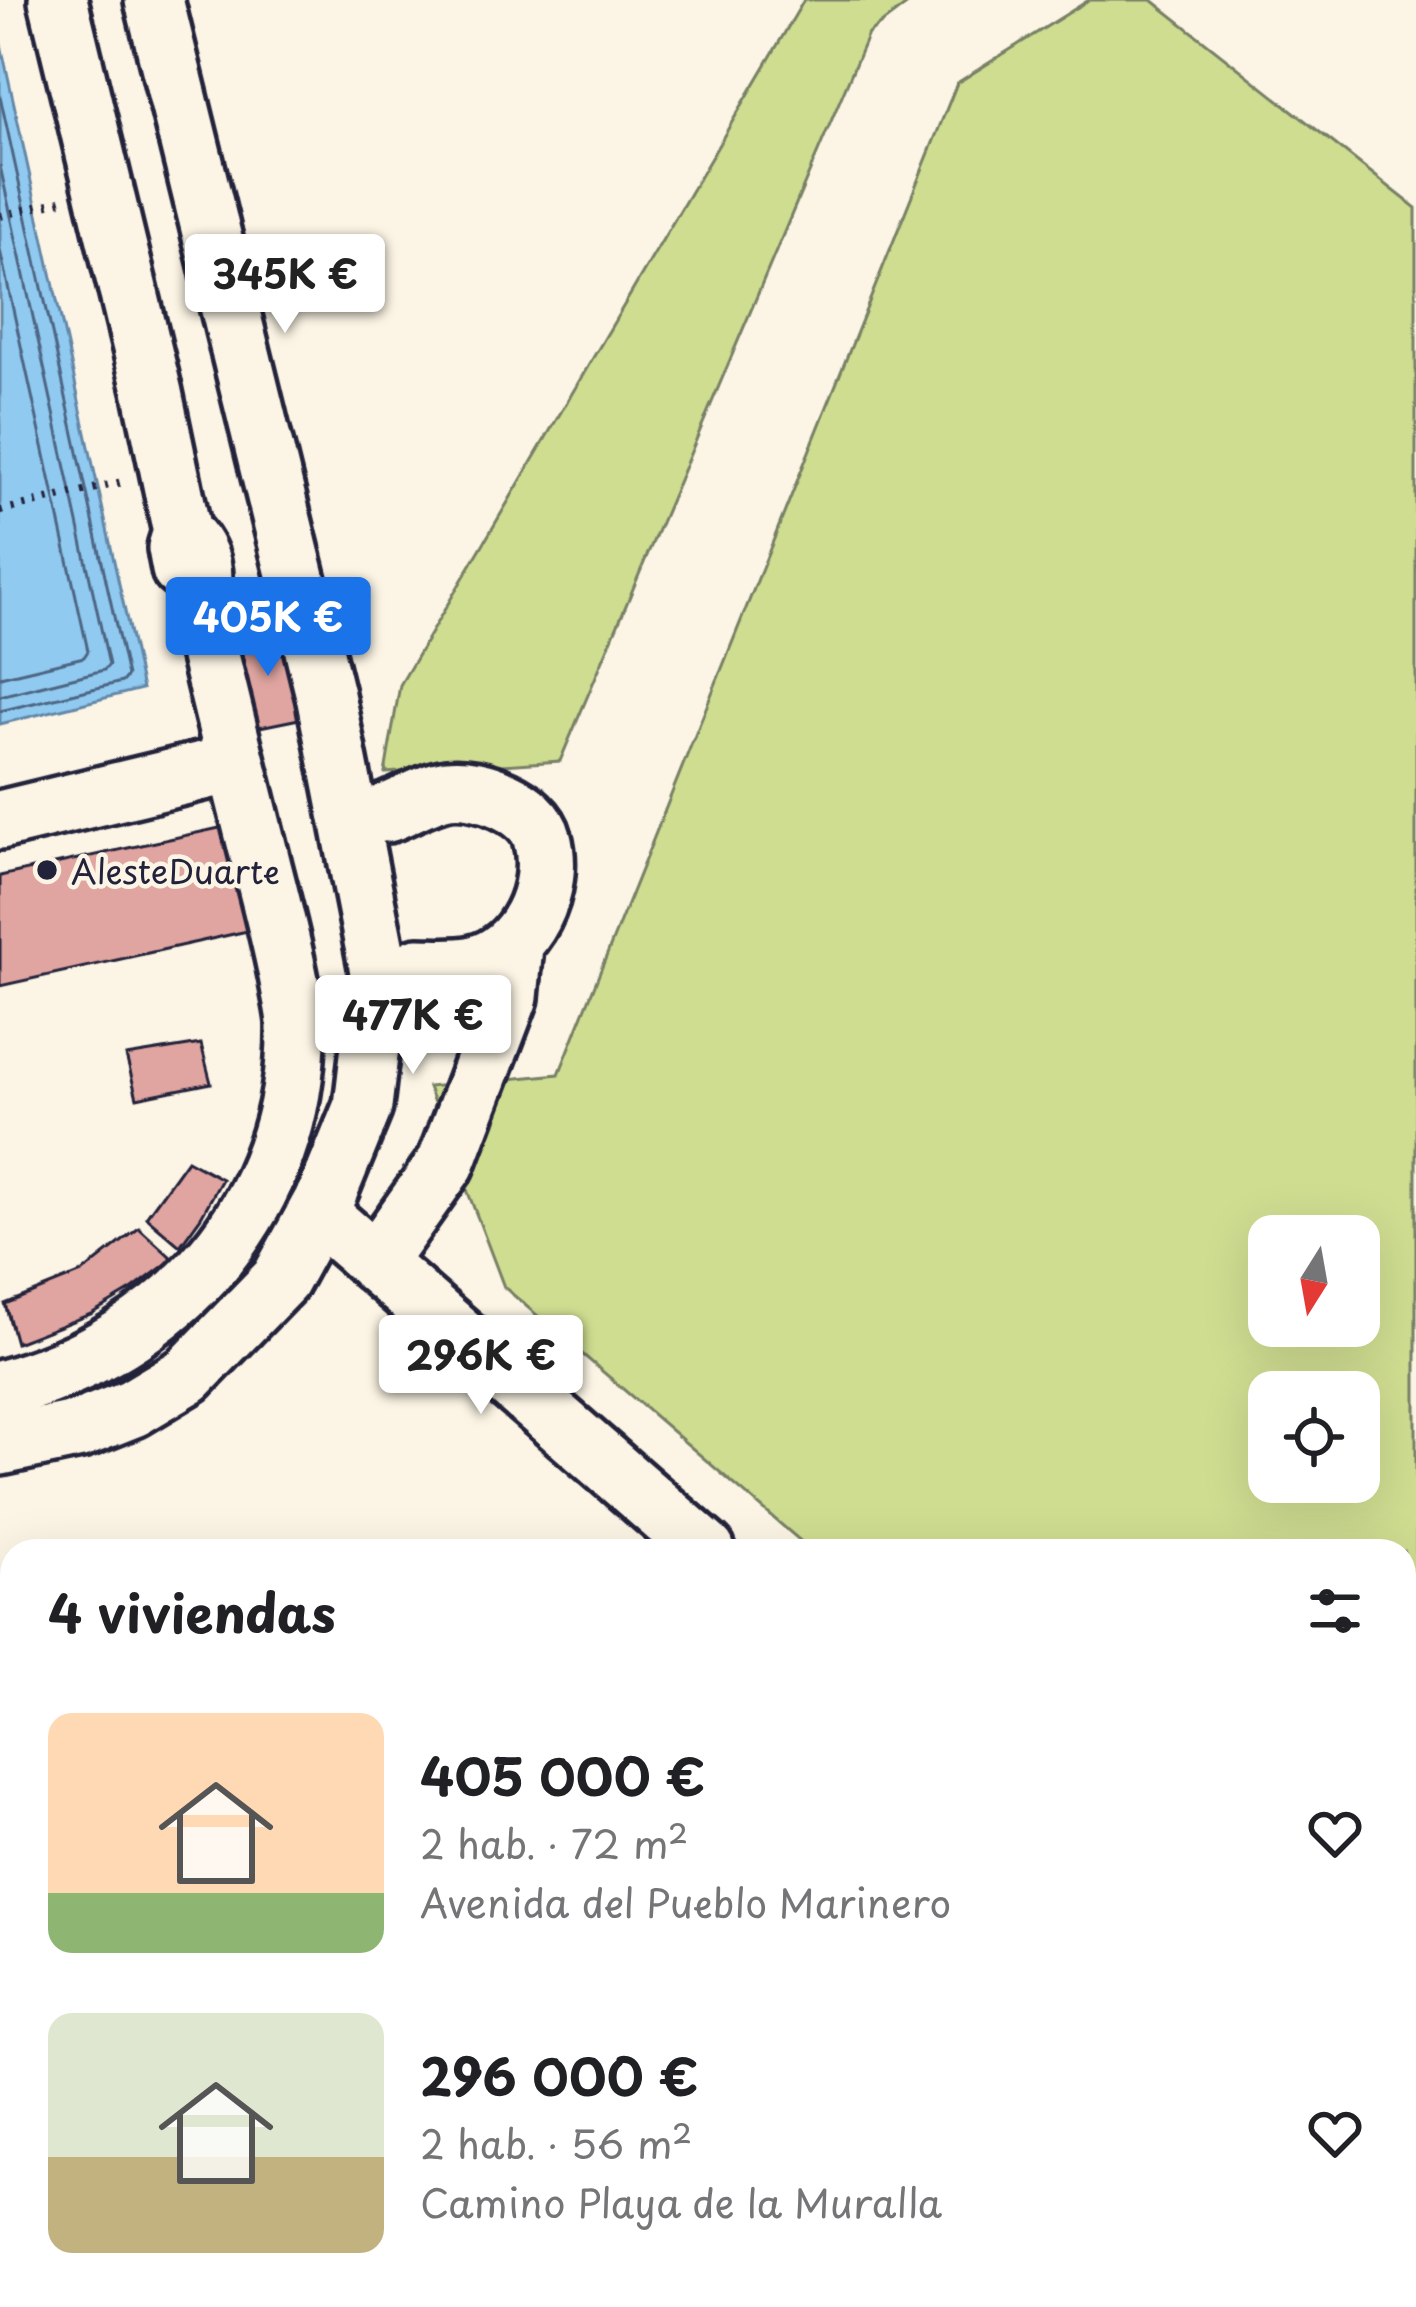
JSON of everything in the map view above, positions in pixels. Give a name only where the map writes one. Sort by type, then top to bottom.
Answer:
[{"type":"street","points":[[6,1387],[89,1359],[171,1304],[208,1268],[245,1218],[274,1159],[289,1103],[296,1021],[282,944],[198,604],[205,584],[199,556],[182,532],[58,0]]},
{"type":"street","points":[[0,1446],[80,1429],[133,1408],[188,1375],[280,1280],[328,1192],[364,1106],[379,971],[326,694],[154,0]]},
{"type":"street","points":[[0,820],[236,763]]},
{"type":"street","points":[[375,1263],[446,1162],[509,997],[514,946],[541,896],[544,865],[542,834],[499,796],[446,789],[387,813]]},
{"type":"street","points":[[418,968],[475,965],[514,946]]},
{"type":"street","points":[[289,1103],[354,1129]]},
{"type":"street","points":[[317,1212],[692,1539]]},
{"type":"path","points":[[0,215],[75,199]]},
{"type":"path","points":[[0,511],[141,478]]},
{"type":"green space","points":[[804,0],[913,0],[868,34],[560,761],[385,773],[400,685]]},
{"type":"green space","points":[[1089,0],[1152,0],[1416,208],[1416,1539],[798,1539],[504,1287],[428,1087],[559,1074],[957,83]]},
{"type":"water","points":[[0,40],[142,689],[0,724]]},
{"type":"building","points":[[281,631],[299,719],[255,728],[236,640]]},
{"type":"building","points":[[233,825],[256,929],[0,986],[0,876]]},
{"type":"building","points":[[201,1044],[211,1083],[137,1098],[126,1056]]},
{"type":"building","points":[[187,1160],[222,1179],[180,1246],[146,1217]]},
{"type":"building","points":[[139,1228],[173,1259],[91,1314],[16,1343],[5,1304],[82,1273]]},
{"type":"place","name":"AlesteDuarte","points":[[47,870]]}]
